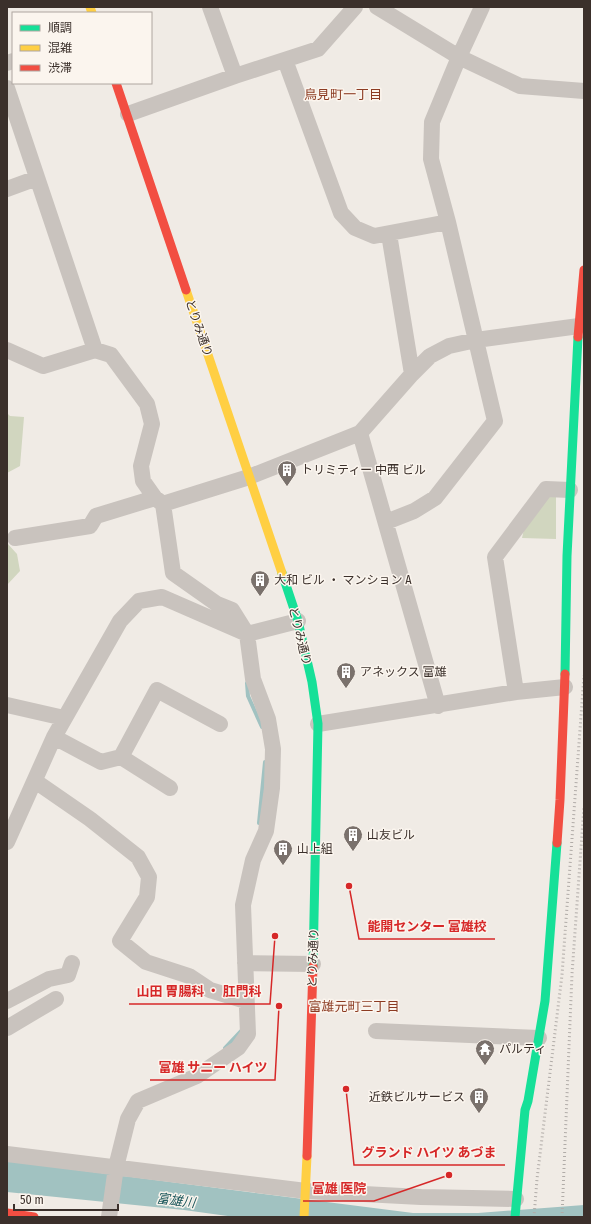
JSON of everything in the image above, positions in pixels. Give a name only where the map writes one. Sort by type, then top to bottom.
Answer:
[{"type":"street","points":[[210,7],[235,76]]},
{"type":"street","points":[[128,114],[235,76],[318,49],[355,7]]},
{"type":"street","points":[[376,7],[459,57],[520,86],[584,92]]},
{"type":"street","points":[[386,522],[414,511],[435,498],[495,421],[432,159],[432,122],[482,7]]},
{"type":"street","points":[[285,60],[341,213],[355,228],[374,236],[448,222]]},
{"type":"street","name":"とりみ通り","points":[[116,84],[128,114],[298,621],[312,682],[318,724],[313,964],[304,1217]]},
{"type":"street","points":[[7,88],[95,350]]},
{"type":"street","points":[[7,189],[37,178]]},
{"type":"street","points":[[389,234],[412,374]]},
{"type":"street","points":[[515,1217],[525,1110],[528,1101],[545,1001],[559,808],[565,687],[567,556],[570,490],[579,326],[584,270]]},
{"type":"street","points":[[15,538],[90,526],[96,516],[249,477],[360,433],[412,374],[430,356],[450,346],[476,340],[579,326]]},
{"type":"street","points":[[7,350],[43,366],[95,350],[111,355],[147,404],[152,424],[141,466],[143,481],[159,501],[173,573],[217,604],[232,610],[247,634],[253,679],[268,719],[274,749],[272,788],[266,831],[253,860],[243,905],[245,963],[243,1000],[248,1034],[238,1048],[197,1076],[138,1101],[128,1119],[116,1167],[109,1215]]},
{"type":"street","points":[[360,433],[438,706]]},
{"type":"street","points":[[516,692],[495,556],[546,489],[570,490]]},
{"type":"street","points":[[7,842],[64,718],[120,621],[139,601],[162,597],[247,634],[298,621]]},
{"type":"street","points":[[318,724],[438,706],[516,692],[565,687]]},
{"type":"street","points":[[54,737],[101,762],[120,757],[157,690],[220,724]]},
{"type":"street","points":[[7,705],[64,718]]},
{"type":"street","points":[[120,757],[170,788]]},
{"type":"street","points":[[35,781],[90,819],[138,856],[149,877],[147,897],[120,941],[146,962],[189,976],[210,990],[243,1000]]},
{"type":"street","points":[[7,1001],[49,979],[68,975],[72,963]]},
{"type":"street","points":[[245,963],[313,964]]},
{"type":"street","points":[[7,1028],[56,999]]},
{"type":"street","points":[[376,1031],[539,1038]]},
{"type":"street","points":[[7,1154],[306,1191],[516,1201]]},
{"type":"street","points":[[13,1215],[34,1217]]},
{"type":"green space","points":[[7,413],[10,416],[24,417],[20,466],[7,473]]},
{"type":"green space","points":[[549,495],[556,496],[556,539],[522,538],[524,529]]},
{"type":"green space","points":[[7,543],[17,554],[20,571],[7,585]]},
{"type":"water","name":"富雄川","points":[[7,1161],[413,1213],[478,1213],[584,1205],[584,1217],[235,1217],[184,1210],[7,1192]]},
{"type":"waterway","points":[[247,683],[248,696],[262,727]]},
{"type":"waterway","points":[[259,823],[265,762]]},
{"type":"waterway","points":[[225,1048],[241,1031]]},
{"type":"railway","points":[[534,1217],[537,1179],[562,975],[584,675]]},
{"type":"railway","points":[[562,1217],[572,974],[584,806]]},
{"type":"traffic: fast","points":[[565,674],[567,556],[578,337]]},
{"type":"traffic: fast","points":[[282,573],[298,621],[312,682],[318,724],[313,966]]},
{"type":"traffic: fast","points":[[515,1217],[525,1110],[528,1101],[545,1001],[557,843]]},
{"type":"traffic: slow","points":[[90,7],[92,12]]},
{"type":"traffic: slow","points":[[186,290],[282,573]]},
{"type":"traffic: slow","points":[[304,1217],[307,1156]]},
{"type":"traffic: jam","points":[[116,84],[186,290]]},
{"type":"traffic: jam","points":[[578,337],[584,270]]},
{"type":"traffic: jam","points":[[557,843],[565,674]]},
{"type":"traffic: jam","points":[[307,1156],[313,966]]},
{"type":"traffic: jam","points":[[7,1213],[34,1217]]},
{"type":"place","name":"トリミティー 中西 ビル","points":[[287,487]]},
{"type":"place","name":"大和 ビル ・ マンション A","points":[[260,597]]},
{"type":"place","name":"アネックス 富雄","points":[[346,689]]},
{"type":"place","name":"山友ビル","points":[[353,852]]},
{"type":"place","name":"山上組","points":[[283,866]]},
{"type":"place","name":"能開センター 富雄校","points":[[349,886]]},
{"type":"place","name":"山田 胃腸科 ・ 肛門科","points":[[275,936]]},
{"type":"place","name":"富雄 サニー ハイツ","points":[[279,1006]]},
{"type":"place","name":"パルティ","points":[[485,1066]]},
{"type":"place","name":"グランド ハイツ あづま","points":[[346,1089]]},
{"type":"place","name":"近鉄ビルサービス","points":[[479,1114]]},
{"type":"place","name":"富雄 医院","points":[[449,1175]]},
{"type":"district","name":"鳥見町一丁目","points":[[343,94]]},
{"type":"district","name":"富雄元町三丁目","points":[[354,1006]]}]
